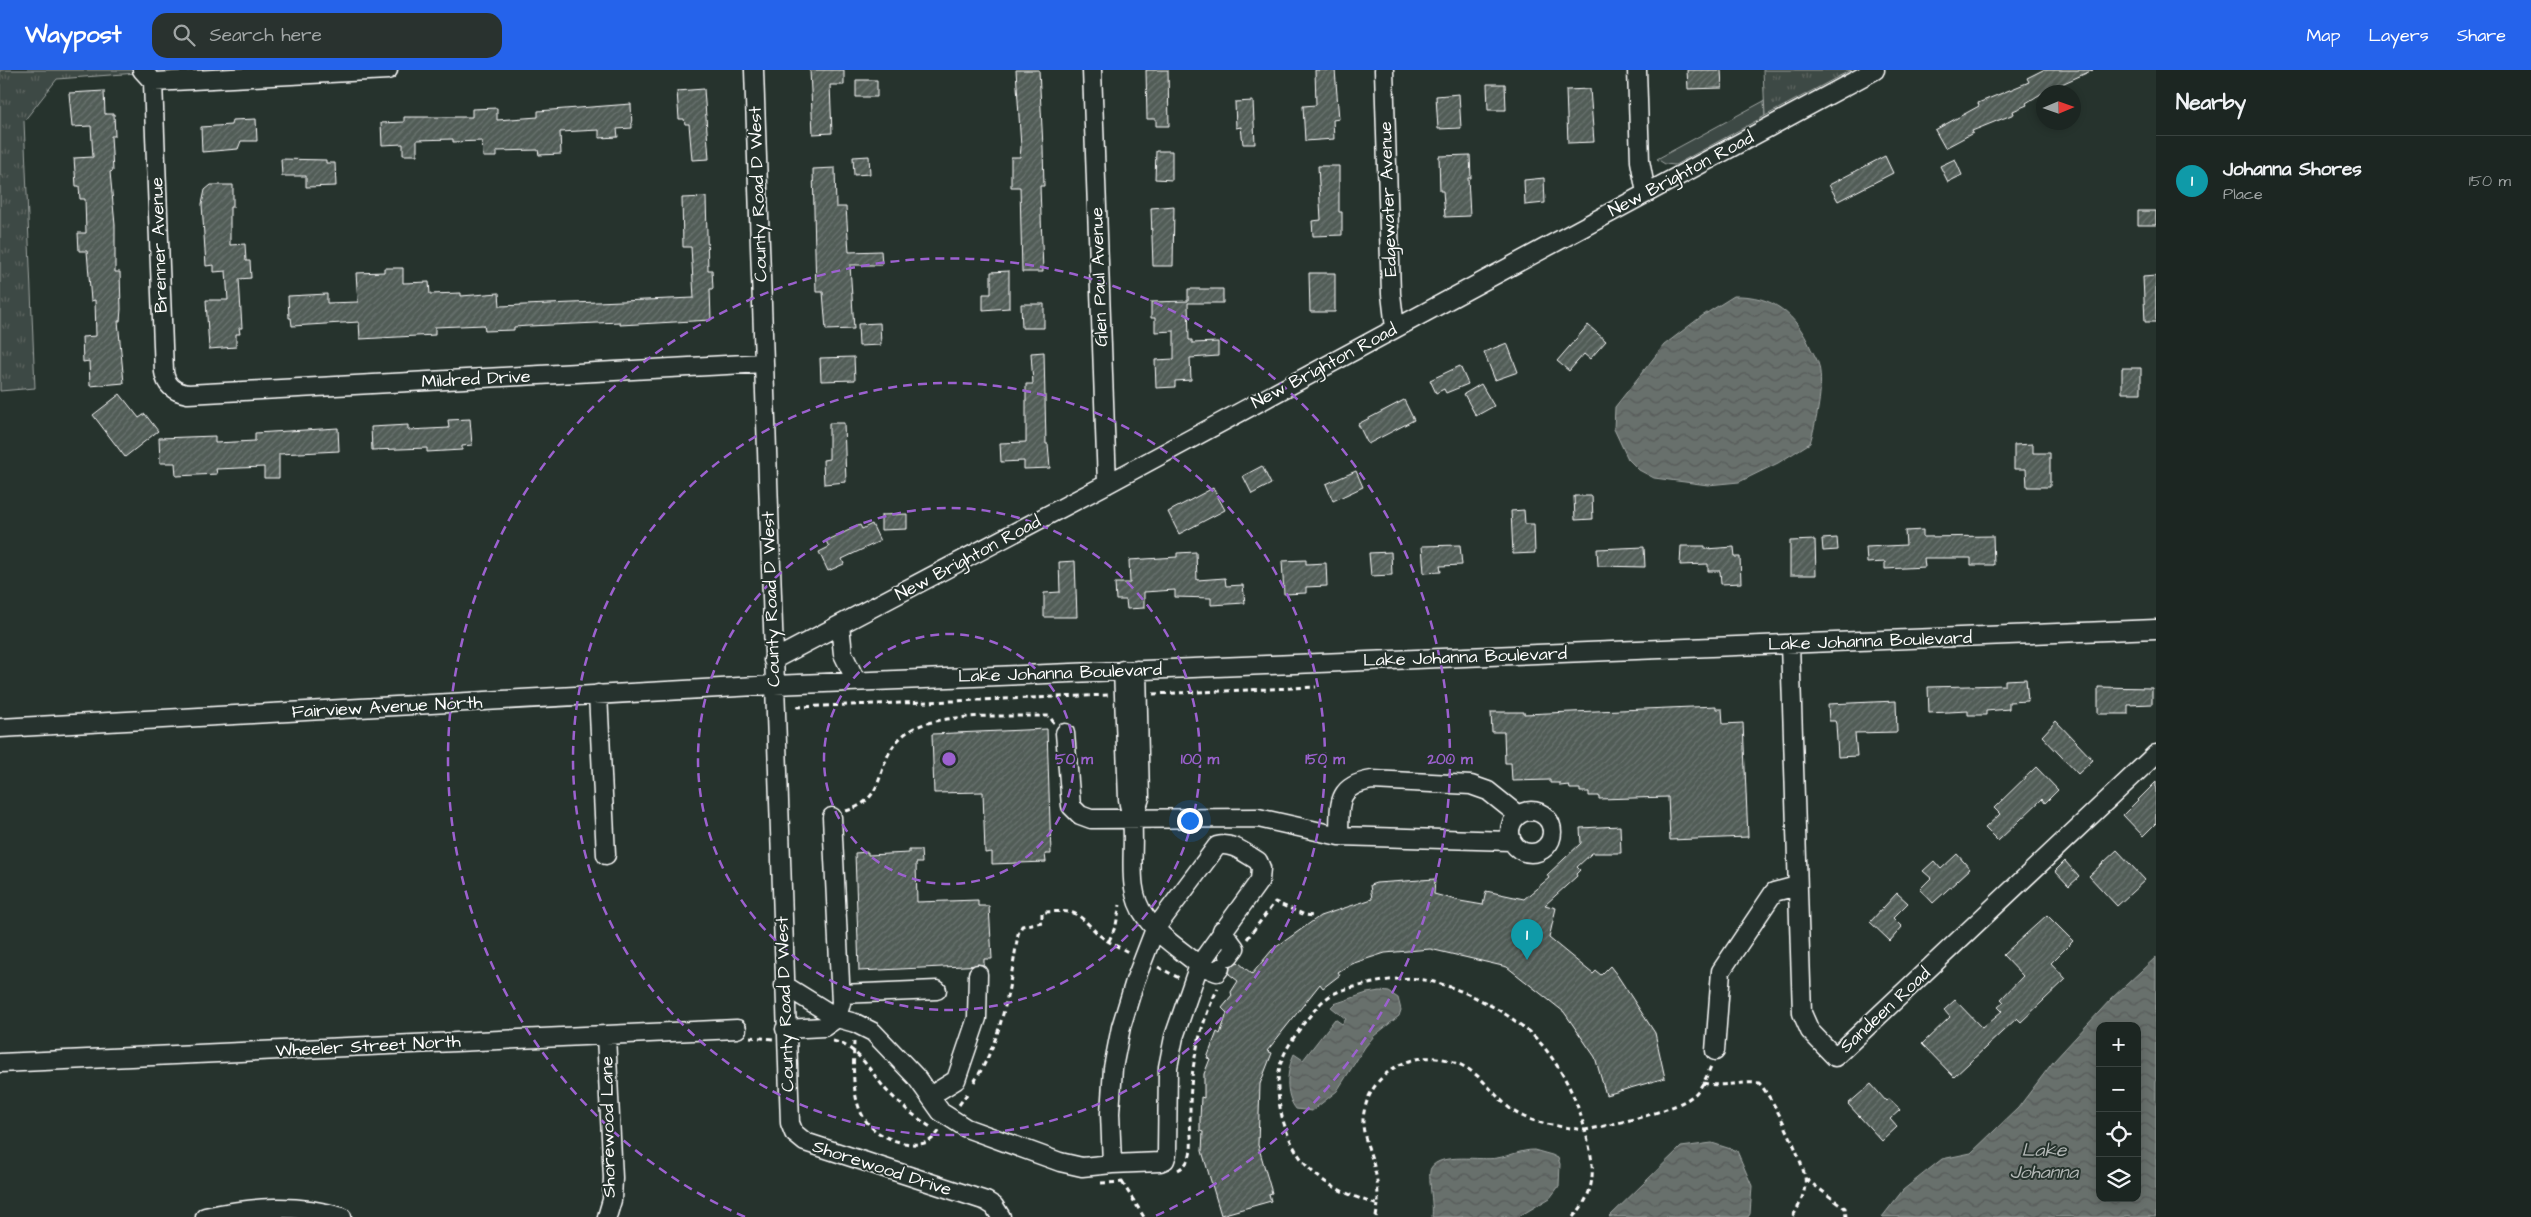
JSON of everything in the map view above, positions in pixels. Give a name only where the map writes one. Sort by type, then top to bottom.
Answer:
[{"type":"street","points":[[148,76],[388,70]]},
{"type":"street","name":"County Road D West","points":[[754,70],[784,985],[779,1034],[791,1128]]},
{"type":"street","name":"Glen Paul Avenue","points":[[1092,70],[1107,484]]},
{"type":"street","name":"Edgewater Avenue","points":[[1384,70],[1391,294],[1395,328]]},
{"type":"street","points":[[1637,70],[1640,160],[1646,193]]},
{"type":"street","name":"New Brighton Road","points":[[773,660],[1107,484],[1874,70]]},
{"type":"street","name":"Brenner Avenue","points":[[148,76],[164,372],[170,387],[179,393],[188,394]]},
{"type":"street","name":"Mildred Drive","points":[[188,394],[764,363]]},
{"type":"street","points":[[840,625],[843,654],[856,682]]},
{"type":"street","name":"Lake Johanna Boulevard","points":[[774,685],[2156,629]]},
{"type":"street","name":"Sandeen Road","points":[[1790,644],[1802,1013],[1810,1031],[1835,1056],[2156,754]]},
{"type":"street","points":[[1130,670],[1128,799],[1132,819],[1137,900],[1145,917],[1196,973],[1217,972],[1235,948],[1222,930]]},
{"type":"street","name":"Fairview Avenue North","points":[[0,728],[774,685]]},
{"type":"street","points":[[598,694],[606,855]]},
{"type":"street","points":[[1066,735],[1071,806],[1080,815],[1091,819],[1258,818],[1340,836],[1511,841]]},
{"type":"street","points":[[1340,836],[1341,797],[1348,789],[1359,782],[1372,780],[1471,785],[1488,791],[1518,815]]},
{"type":"street","points":[[1532,811],[1542,814],[1550,823],[1551,840],[1545,848],[1531,854],[1522,852],[1511,841],[1510,826],[1518,815],[1532,811]]},
{"type":"street","points":[[779,1034],[824,1027],[837,1018],[841,994],[839,819]]},
{"type":"street","points":[[784,985],[837,1018],[855,1023],[874,1032],[916,1077],[941,1112],[966,1128],[1060,1162],[1082,1167],[1164,1160],[1167,1154],[1168,1067],[1174,1037],[1196,973],[1222,930],[1260,880],[1261,868],[1258,861],[1231,845],[1223,844],[1212,849],[1155,929],[1143,960],[1121,1027],[1112,1068],[1110,1113],[1112,1164]]},
{"type":"street","points":[[1715,1051],[1721,971],[1774,892],[1797,886]]},
{"type":"street","points":[[930,1096],[956,1080],[977,1018],[978,974]]},
{"type":"street","points":[[841,994],[937,990]]},
{"type":"street","name":"Wheeler Street North","points":[[0,1062],[737,1029]]},
{"type":"street","name":"Shorewood Lane","points":[[606,1036],[613,1178],[612,1200],[607,1217]]},
{"type":"street","name":"Shorewood Drive","points":[[791,1128],[805,1142],[986,1201],[994,1206],[1001,1217]]},
{"type":"street","points":[[205,1217],[264,1206],[296,1207],[342,1217]]},
{"type":"path","points":[[797,707],[1316,687]]},
{"type":"path","points":[[839,819],[845,811],[860,807],[873,795],[886,758],[906,733],[924,723],[941,719],[1049,716],[1052,718],[1056,735],[1066,735]]},
{"type":"path","points":[[1244,943],[1275,902],[1305,916],[1315,916]]},
{"type":"path","points":[[973,1084],[984,1067],[1001,1022],[1018,934],[1022,926],[1042,922],[1042,912],[1078,914],[1089,923],[1097,934],[1183,980],[1196,973]]},
{"type":"path","points":[[1378,1205],[1346,1194],[1325,1181],[1307,1166],[1293,1146],[1283,1122],[1278,1083],[1280,1065],[1288,1046],[1325,999],[1339,990],[1382,981],[1418,979],[1449,987],[1489,1006],[1525,1030],[1542,1045],[1571,1090],[1585,1130],[1593,1161],[1591,1184],[1579,1210],[1573,1217]]},
{"type":"path","points":[[1170,1175],[1184,1167],[1190,1155],[1189,1104],[1192,1070],[1207,1013],[1219,987]]},
{"type":"path","points":[[855,1023],[854,1052],[857,1101],[863,1120],[874,1131],[888,1139],[922,1145],[933,1140],[968,1092]]},
{"type":"path","points":[[737,1029],[746,1037],[779,1034]]},
{"type":"path","points":[[828,1040],[847,1046],[912,1115],[946,1136]]},
{"type":"path","points":[[1376,1217],[1378,1205],[1375,1171],[1363,1122],[1365,1104],[1379,1081],[1392,1067],[1403,1062],[1428,1058],[1454,1062],[1471,1071],[1496,1092],[1511,1109],[1522,1116],[1553,1125],[1585,1130],[1622,1123],[1674,1105],[1694,1095],[1703,1083],[1715,1051]]},
{"type":"path","points":[[1703,1083],[1712,1086],[1747,1082],[1759,1084],[1768,1093],[1785,1127],[1805,1178],[1803,1192],[1792,1217]]},
{"type":"path","points":[[1112,1164],[1144,1217]]},
{"type":"path","points":[[1805,1178],[1844,1208],[1846,1217]]},
{"type":"path","points":[[1093,1183],[1132,1181]]},
{"type":"green space","points":[[0,70],[133,70],[137,73],[57,79],[24,121],[35,388],[0,391]]},
{"type":"green space","points":[[1763,70],[1851,70],[1765,116]]},
{"type":"green space","points":[[1764,101],[1765,116],[1675,165],[1665,164],[1657,159]]},
{"type":"water","points":[[1734,296],[1760,299],[1772,303],[1781,309],[1798,326],[1818,362],[1821,384],[1819,405],[1810,443],[1778,463],[1739,482],[1708,485],[1654,478],[1639,470],[1628,459],[1614,429],[1615,407],[1664,345],[1702,316]]},
{"type":"water","name":"Lake Johanna","points":[[2156,957],[2156,1217],[1882,1217],[1903,1190],[1942,1159],[1971,1153],[2018,1108],[2053,1062],[2111,999]]},
{"type":"water","points":[[1389,992],[1398,998],[1401,1010],[1399,1016],[1374,1036],[1337,1091],[1312,1111],[1296,1109],[1288,1089],[1288,1074],[1294,1054],[1303,1060],[1335,1019],[1342,1024],[1346,1019],[1331,1007],[1334,1004],[1367,993]]},
{"type":"water","points":[[1712,1143],[1737,1151],[1752,1186],[1750,1214],[1748,1217],[1609,1217],[1681,1147]]},
{"type":"water","points":[[1534,1150],[1558,1158],[1560,1164],[1559,1186],[1550,1198],[1518,1217],[1432,1217],[1430,1171],[1436,1163],[1443,1160],[1461,1158],[1490,1159]]},
{"type":"building","points":[[810,70],[844,70],[844,85],[830,85],[832,133],[813,134]]},
{"type":"building","points":[[1016,70],[1039,70],[1044,186],[1040,186],[1043,272],[1022,272],[1020,187],[1011,187],[1011,157],[1020,157],[1021,147]]},
{"type":"building","points":[[1146,70],[1168,70],[1169,126],[1156,126],[1156,119],[1147,119]]},
{"type":"building","points":[[1315,70],[1335,70],[1339,119],[1333,120],[1334,139],[1305,141],[1303,106],[1316,105]]},
{"type":"building","points":[[1687,70],[1721,70],[1722,88],[1688,89]]},
{"type":"building","points":[[2043,70],[2093,70],[2060,85],[2036,85],[2036,97],[2026,103],[2027,105],[2013,111],[2014,114],[1972,131],[1973,133],[1945,148],[1935,130],[1979,106],[1978,103],[2029,82],[2027,78]]},
{"type":"building","points":[[856,80],[877,80],[877,97],[856,97]]},
{"type":"building","points":[[1487,84],[1505,84],[1506,110],[1488,110]]},
{"type":"building","points":[[704,89],[709,159],[692,160],[689,124],[685,124],[684,119],[679,119],[677,91]]},
{"type":"building","points":[[1590,89],[1594,142],[1568,143],[1566,90]]},
{"type":"building","points":[[104,91],[105,114],[114,114],[115,136],[111,136],[113,171],[110,172],[115,225],[115,272],[120,272],[121,309],[120,321],[118,321],[124,383],[90,386],[89,361],[83,362],[82,337],[96,336],[95,300],[91,301],[87,251],[79,251],[78,233],[86,233],[85,199],[80,199],[79,186],[76,186],[74,158],[93,157],[91,126],[72,127],[69,93]]},
{"type":"building","points":[[1459,94],[1461,128],[1438,129],[1436,96]]},
{"type":"building","points":[[1253,101],[1255,144],[1243,144],[1241,127],[1236,128],[1235,102]]},
{"type":"building","points":[[631,104],[632,128],[617,129],[618,137],[599,138],[599,130],[560,132],[561,154],[539,155],[538,150],[497,151],[497,157],[483,157],[482,141],[453,142],[453,139],[417,140],[417,155],[403,155],[403,144],[382,145],[381,123],[404,122],[404,117],[472,117],[472,109],[497,108],[497,120],[538,117],[538,111]]},
{"type":"building","points":[[256,119],[257,141],[241,141],[238,149],[202,152],[201,127],[231,125],[232,120]]},
{"type":"building","points":[[1156,151],[1172,151],[1172,180],[1155,179]]},
{"type":"building","points":[[1470,155],[1471,178],[1468,178],[1470,216],[1445,217],[1443,191],[1440,191],[1439,156]]},
{"type":"building","points":[[869,156],[870,174],[854,175],[853,157]]},
{"type":"building","points":[[1885,156],[1893,173],[1838,201],[1829,185]]},
{"type":"building","points":[[281,159],[326,160],[326,163],[335,163],[336,186],[306,187],[306,176],[282,176]]},
{"type":"building","points":[[1955,159],[1962,175],[1948,182],[1940,166]]},
{"type":"building","points":[[1318,166],[1339,166],[1339,212],[1342,212],[1342,235],[1313,236],[1312,221],[1321,220]]},
{"type":"building","points":[[835,168],[836,207],[846,207],[849,252],[881,251],[882,265],[850,265],[854,329],[826,330],[823,292],[816,292],[813,169]]},
{"type":"building","points":[[1544,178],[1545,203],[1525,205],[1524,180]]},
{"type":"building","points":[[211,185],[233,185],[233,207],[230,207],[230,245],[245,244],[246,261],[250,261],[251,278],[239,279],[242,328],[239,328],[240,334],[236,334],[236,347],[209,349],[206,300],[228,300],[226,271],[214,272],[214,265],[206,266],[202,204],[205,190]]},
{"type":"building","points":[[706,197],[708,270],[712,270],[713,289],[710,289],[711,320],[620,325],[620,322],[529,326],[514,327],[514,330],[485,331],[484,325],[435,327],[435,335],[360,339],[359,322],[292,326],[291,318],[289,318],[288,296],[327,294],[327,303],[358,302],[356,273],[384,272],[384,268],[403,268],[403,283],[429,282],[430,294],[461,293],[461,296],[499,293],[500,306],[694,298],[691,247],[683,247],[682,198]]},
{"type":"building","points":[[1174,206],[1173,266],[1153,266],[1151,208]]},
{"type":"building","points":[[2138,211],[2156,211],[2156,225],[2138,225]]},
{"type":"building","points":[[1009,271],[1009,308],[983,310],[983,294],[991,294],[991,272]]},
{"type":"building","points":[[1309,273],[1335,273],[1335,312],[1310,312]]},
{"type":"building","points":[[2156,276],[2156,322],[2145,322],[2143,277]]},
{"type":"building","points":[[1188,289],[1223,289],[1223,303],[1188,303],[1189,340],[1192,340],[1192,343],[1218,342],[1218,356],[1190,358],[1191,380],[1175,381],[1175,387],[1156,388],[1155,360],[1174,359],[1174,331],[1155,332],[1155,318],[1151,318],[1151,302],[1188,301]]},
{"type":"building","points":[[1021,304],[1044,304],[1044,328],[1022,328]]},
{"type":"building","points":[[880,323],[881,345],[859,346],[858,324]]},
{"type":"building","points":[[1588,325],[1606,341],[1590,359],[1584,354],[1569,371],[1557,361]]},
{"type":"building","points":[[1507,343],[1518,372],[1495,380],[1484,352]]},
{"type":"building","points":[[1044,352],[1046,444],[1048,444],[1050,468],[1024,469],[1024,461],[1001,462],[1000,443],[1026,442],[1026,384],[1033,384],[1031,353]]},
{"type":"building","points":[[854,357],[855,380],[821,381],[820,358]]},
{"type":"building","points":[[1460,366],[1468,384],[1446,393],[1444,389],[1436,393],[1430,380]]},
{"type":"building","points":[[2122,368],[2141,368],[2141,393],[2122,393]]},
{"type":"building","points":[[1481,384],[1494,406],[1476,416],[1464,394]]},
{"type":"building","points":[[120,394],[139,418],[145,414],[158,431],[125,457],[93,415]]},
{"type":"building","points":[[1404,400],[1414,420],[1368,444],[1358,424]]},
{"type":"building","points":[[470,419],[472,445],[462,446],[462,450],[427,452],[427,448],[372,450],[371,427],[408,425],[408,430],[449,428],[448,420]]},
{"type":"building","points":[[829,423],[844,423],[846,482],[824,484],[823,460],[829,459]]},
{"type":"building","points":[[338,428],[339,451],[279,454],[279,478],[264,478],[264,467],[216,469],[217,474],[176,476],[175,463],[160,463],[159,438],[215,436],[215,443],[255,441],[255,433]]},
{"type":"building","points":[[2033,444],[2033,453],[2050,453],[2050,487],[2027,487],[2026,469],[2014,469],[2014,445]]},
{"type":"building","points":[[1262,466],[1271,484],[1252,494],[1243,476]]},
{"type":"building","points":[[1356,471],[1363,487],[1333,501],[1326,484]]},
{"type":"building","points":[[1213,488],[1225,510],[1179,534],[1168,512]]},
{"type":"building","points":[[1574,496],[1592,496],[1593,519],[1575,520]]},
{"type":"building","points":[[1524,510],[1525,524],[1534,524],[1535,553],[1513,554],[1511,511]]},
{"type":"building","points":[[907,514],[907,529],[881,530],[881,515]]},
{"type":"building","points":[[872,524],[880,541],[842,559],[844,564],[828,571],[819,552],[829,547],[826,541],[860,525],[862,529]]},
{"type":"building","points":[[1923,530],[1923,537],[1993,536],[1994,565],[1971,565],[1971,558],[1924,558],[1925,567],[1885,569],[1885,562],[1867,563],[1866,547],[1906,545],[1905,531]]},
{"type":"building","points":[[1837,538],[1838,550],[1823,551],[1822,539]]},
{"type":"building","points":[[1815,540],[1816,575],[1790,575],[1790,541]]},
{"type":"building","points":[[1460,545],[1462,565],[1440,566],[1441,572],[1424,573],[1422,546]]},
{"type":"building","points":[[1681,546],[1705,546],[1705,549],[1734,547],[1735,557],[1740,557],[1741,583],[1721,584],[1720,571],[1708,571],[1708,564],[1680,565]]},
{"type":"building","points":[[1644,547],[1645,567],[1598,566],[1597,549]]},
{"type":"building","points":[[1196,552],[1197,580],[1225,578],[1226,586],[1243,585],[1245,603],[1211,605],[1211,598],[1175,597],[1175,590],[1144,592],[1144,608],[1127,609],[1126,600],[1116,600],[1115,583],[1130,583],[1129,560],[1177,557],[1177,553]]},
{"type":"building","points":[[1391,552],[1392,575],[1371,576],[1369,553]]},
{"type":"building","points":[[1306,560],[1306,564],[1326,563],[1327,586],[1306,587],[1306,593],[1284,594],[1282,561]]},
{"type":"building","points":[[1075,561],[1077,617],[1044,617],[1044,593],[1060,592],[1059,562]]},
{"type":"building","points":[[2026,679],[2028,701],[2009,702],[2009,709],[1986,711],[1986,715],[1968,715],[1968,711],[1929,713],[1928,687],[2005,685],[2005,680]]},
{"type":"building","points":[[2098,687],[2152,688],[2152,704],[2128,705],[2128,714],[2098,714]]},
{"type":"building","points":[[1896,701],[1897,732],[1855,733],[1857,756],[1838,757],[1836,724],[1835,721],[1829,721],[1828,704]]},
{"type":"building","points":[[1716,706],[1716,709],[1722,709],[1723,724],[1743,723],[1748,837],[1670,840],[1668,797],[1599,799],[1599,796],[1589,796],[1589,792],[1580,792],[1580,789],[1570,789],[1569,785],[1560,786],[1560,783],[1550,783],[1550,780],[1512,781],[1511,763],[1505,763],[1504,732],[1492,732],[1491,712],[1524,712],[1524,714]]},
{"type":"building","points":[[2056,721],[2093,760],[2078,774],[2042,736]]},
{"type":"building","points":[[1047,729],[1051,854],[1045,854],[1046,862],[992,864],[992,852],[985,853],[983,792],[934,793],[932,734]]},
{"type":"building","points":[[2036,767],[2058,790],[2045,803],[2042,799],[1998,841],[1985,828],[2000,814],[1994,808]]},
{"type":"building","points":[[2156,782],[2156,823],[2143,836],[2123,815]]},
{"type":"building","points":[[1620,826],[1621,853],[1592,853],[1577,867],[1580,870],[1576,874],[1577,876],[1545,905],[1556,908],[1549,938],[1593,974],[1596,971],[1601,975],[1610,966],[1655,1033],[1665,1078],[1606,1095],[1595,1057],[1564,1012],[1507,967],[1430,949],[1385,953],[1351,964],[1338,972],[1340,975],[1323,988],[1320,984],[1267,1051],[1272,1053],[1260,1084],[1258,1145],[1272,1193],[1269,1194],[1271,1201],[1221,1215],[1202,1151],[1203,1132],[1200,1131],[1200,1119],[1201,1097],[1204,1098],[1204,1074],[1210,1059],[1207,1058],[1217,1032],[1220,1034],[1227,1013],[1222,1008],[1232,996],[1231,992],[1238,981],[1229,974],[1230,966],[1238,962],[1252,974],[1272,950],[1320,916],[1372,899],[1370,885],[1376,883],[1435,879],[1434,894],[1483,905],[1486,891],[1524,899],[1549,878],[1547,875],[1581,843],[1580,828]]},
{"type":"building","points":[[909,850],[921,850],[922,863],[916,863],[917,902],[978,900],[978,906],[989,906],[992,959],[984,959],[984,965],[859,971],[855,853],[868,852],[868,855],[909,853]]},
{"type":"building","points":[[2117,850],[2145,880],[2117,906],[2089,876]]},
{"type":"building","points":[[1957,854],[1970,869],[1933,903],[1920,889],[1931,878],[1923,871],[1934,861],[1941,869]]},
{"type":"building","points":[[2065,861],[2079,877],[2069,886],[2055,871]]},
{"type":"building","points":[[1897,893],[1908,903],[1893,918],[1902,927],[1890,941],[1870,922]]},
{"type":"building","points":[[2047,915],[2073,941],[2051,963],[2066,979],[2021,1022],[2017,1018],[1954,1077],[1922,1044],[1950,1017],[1944,1010],[1955,1000],[1982,1028],[2002,1011],[1998,1007],[2004,1002],[2001,999],[2023,976],[2003,955]]},
{"type":"building","points":[[1871,1084],[1886,1101],[1889,1098],[1900,1110],[1890,1119],[1897,1127],[1882,1141],[1848,1104]]},
{"type":"place","name":"Johanna Shores","points":[[1527,960]]}]
